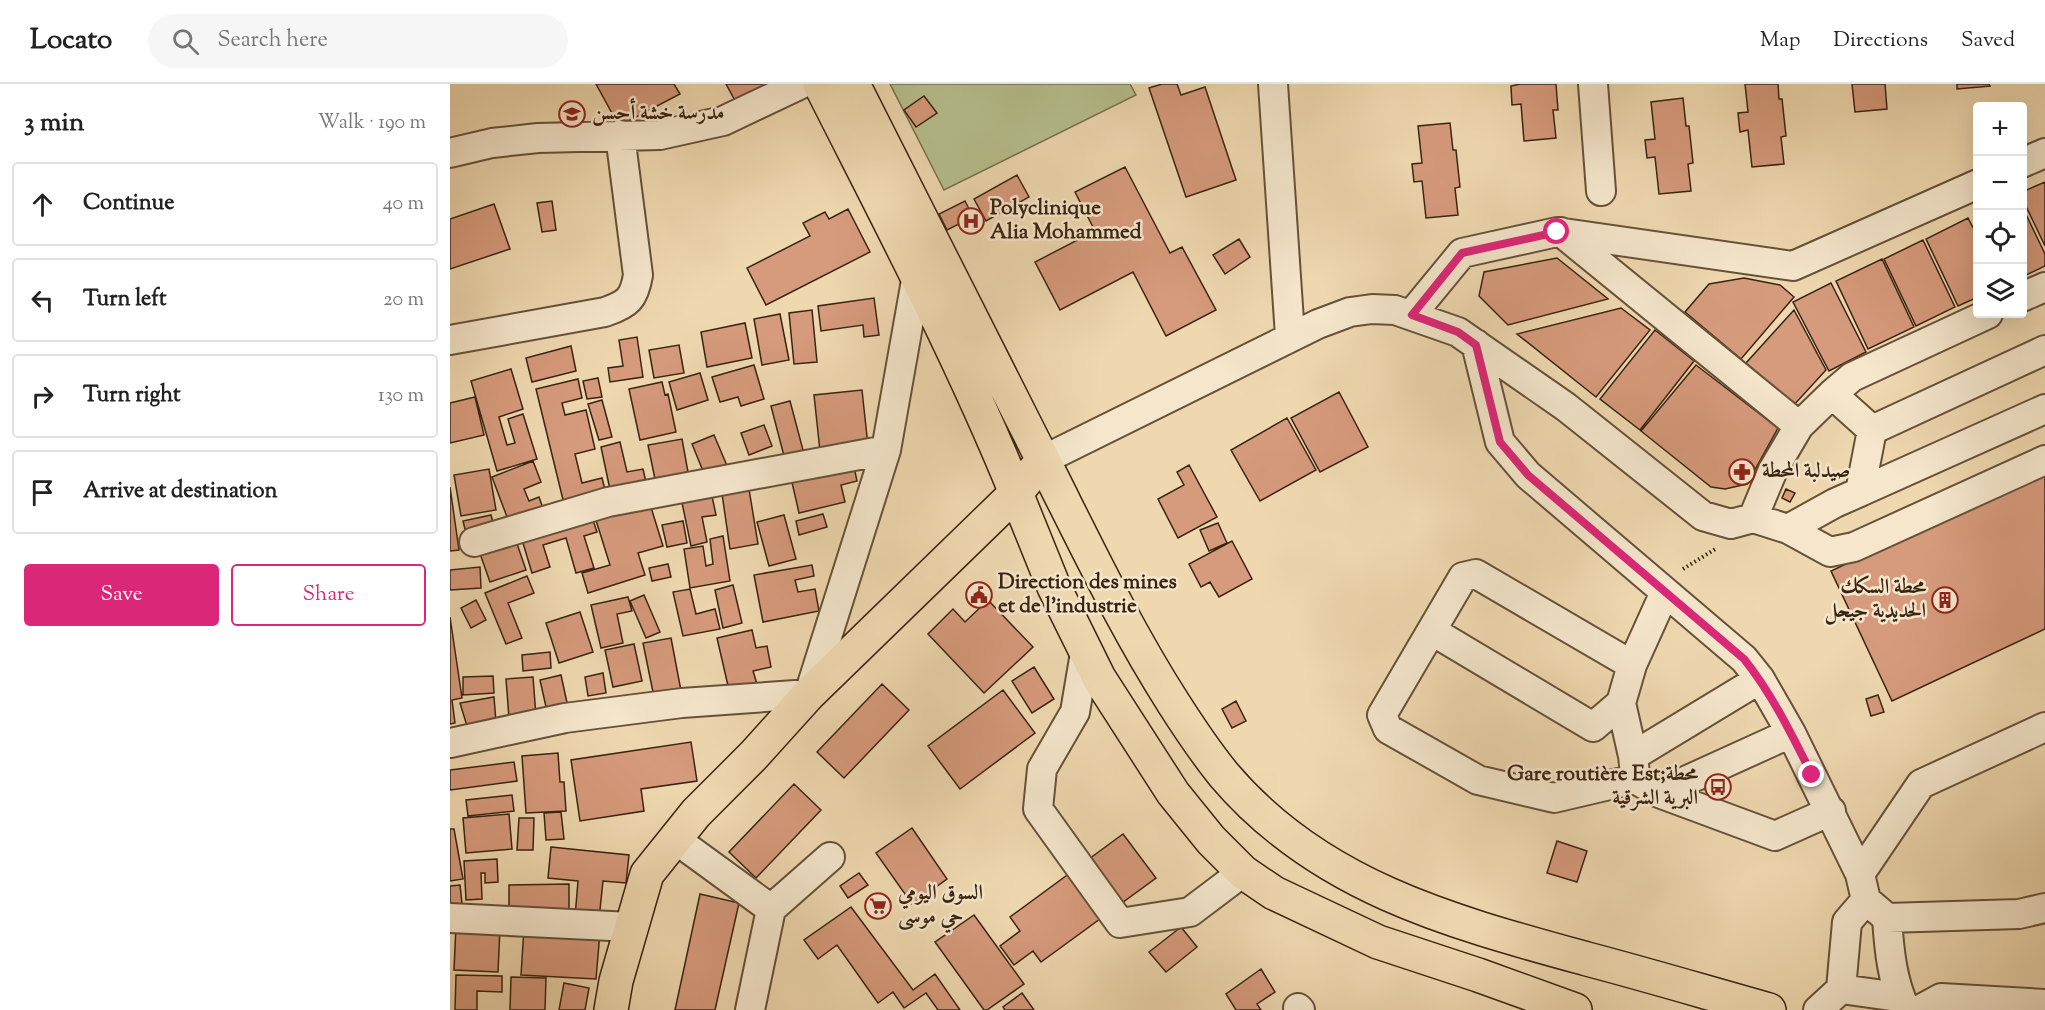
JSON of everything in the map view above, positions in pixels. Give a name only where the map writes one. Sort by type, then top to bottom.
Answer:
[{"type":"main road","points":[[820,84],[917,275],[1001,455],[1054,587],[1085,653],[1173,793],[1211,840],[1243,872],[1274,893],[1378,942],[1575,1010]]},
{"type":"main road","points":[[853,84],[1119,611],[1145,658],[1190,729],[1231,782],[1263,815],[1290,839],[1357,880],[1430,912],[1496,934],[1769,1010]]},
{"type":"main road","points":[[610,1010],[647,874],[696,813],[753,756],[809,694],[1016,493],[1043,460]]},
{"type":"street","points":[[450,153],[492,142],[538,138],[660,135],[723,121],[801,84]]},
{"type":"street","points":[[1273,84],[1290,336]]},
{"type":"street","points":[[1593,84],[1601,191]]},
{"type":"street","points":[[450,340],[605,312],[618,308],[630,299],[635,291],[638,275],[620,135]]},
{"type":"street","points":[[2027,161],[2045,153]]},
{"type":"street","points":[[1412,315],[1462,253],[1561,232],[1794,266],[1973,186]]},
{"type":"street","points":[[1561,232],[1799,426]]},
{"type":"street","points":[[450,743],[565,718],[682,703],[809,694],[886,450],[917,275]]},
{"type":"street","points":[[2027,295],[2045,287]]},
{"type":"street","points":[[1043,460],[1290,336],[1350,312],[1372,309],[1395,310],[1458,332],[1476,345],[1497,373],[1566,407],[1702,516],[1731,524],[1753,518],[1788,529],[1830,552],[1854,547],[2045,460]]},
{"type":"street","points":[[1753,518],[1773,470],[1799,426],[1832,394],[1852,377],[1979,318]]},
{"type":"street","points":[[1872,430],[2045,350]]},
{"type":"street","points":[[1497,373],[1500,442],[1528,475],[1671,582],[1760,679],[1791,733],[1871,897],[1908,1005]]},
{"type":"street","points":[[1832,394],[1872,430]]},
{"type":"street","points":[[1788,529],[1835,503],[2045,409]]},
{"type":"street","points":[[1860,492],[1872,430]]},
{"type":"street","points":[[474,542],[608,502],[886,450]]},
{"type":"street","points":[[1632,665],[1476,574],[1463,577],[1382,715],[1388,729],[1478,780],[1554,798],[1634,767],[1760,679]]},
{"type":"street","points":[[1671,582],[1632,665],[1621,703],[1634,767],[1659,793],[1775,836],[1831,812]]},
{"type":"street","points":[[1431,631],[1593,727],[1621,703]]},
{"type":"street","points":[[1085,653],[1075,712],[1042,769],[1038,809],[1072,857],[1120,923],[1190,912],[1243,872]]},
{"type":"street","points":[[1818,1010],[1841,989],[1847,922],[1871,897],[1921,784],[2045,727]]},
{"type":"street","points":[[1659,793],[1791,733]]},
{"type":"street","points":[[675,839],[771,909]]},
{"type":"street","points":[[750,1010],[771,909],[830,857]]},
{"type":"street","points":[[1871,897],[2019,914],[2045,908]]},
{"type":"street","points":[[450,918],[631,927]]},
{"type":"street","points":[[1841,989],[1908,1005],[1941,998],[2045,1004]]},
{"type":"path","points":[[1671,582],[1717,549]]},
{"type":"green space","points":[[890,84],[1130,84],[1136,95],[944,190]]},
{"type":"building","points":[[596,84],[674,84],[680,94],[619,126]]},
{"type":"building","points":[[726,84],[771,84],[739,108]]},
{"type":"building","points":[[1162,84],[1177,84],[1181,95],[1205,87],[1236,180],[1186,197],[1149,88]]},
{"type":"building","points":[[1556,84],[1558,110],[1553,110],[1556,138],[1524,141],[1521,104],[1512,105],[1511,86]]},
{"type":"building","points":[[1745,84],[1778,84],[1786,136],[1781,137],[1784,164],[1752,167],[1748,130],[1740,132],[1738,113],[1748,112]]},
{"type":"building","points":[[1852,84],[1885,84],[1887,109],[1855,112]]},
{"type":"building","points":[[1957,84],[1989,84],[1990,86],[1957,89]]},
{"type":"building","points":[[924,96],[937,113],[916,127],[904,110]]},
{"type":"building","points":[[1683,98],[1693,163],[1688,164],[1691,191],[1659,194],[1655,157],[1647,158],[1645,140],[1655,139],[1651,102]]},
{"type":"building","points":[[1450,123],[1460,187],[1455,188],[1458,215],[1426,218],[1422,181],[1414,182],[1412,164],[1422,163],[1418,126]]},
{"type":"building","points":[[1125,167],[1170,253],[1182,247],[1216,310],[1166,336],[1133,272],[1060,310],[1035,262],[1095,231],[1075,192]]},
{"type":"building","points":[[1017,175],[1029,197],[986,221],[974,199]]},
{"type":"building","points":[[2045,182],[2045,246],[2027,208],[2027,190]]},
{"type":"building","points":[[552,201],[556,230],[542,232],[537,203]]},
{"type":"building","points":[[965,201],[973,217],[947,230],[939,214]]},
{"type":"building","points":[[494,204],[510,249],[450,269],[450,219]]},
{"type":"building","points":[[848,209],[870,252],[766,305],[747,268],[810,236],[803,223],[825,212],[829,219]]},
{"type":"building","points":[[2027,216],[2045,254],[2045,266],[2027,275]]},
{"type":"building","points":[[1968,218],[1973,228],[1973,299],[1958,306],[1926,239]]},
{"type":"building","points":[[1239,239],[1250,257],[1225,274],[1213,255]]},
{"type":"building","points":[[1923,240],[1955,307],[1916,326],[1884,259]]},
{"type":"building","points":[[1557,258],[1608,299],[1508,325],[1479,296],[1484,272]]},
{"type":"building","points":[[1882,259],[1914,327],[1868,349],[1836,281]]},
{"type":"building","points":[[1744,278],[1780,285],[1794,297],[1741,359],[1685,312],[1709,284]]},
{"type":"building","points":[[1831,283],[1866,352],[1829,371],[1793,302]]},
{"type":"building","points":[[874,298],[879,335],[864,337],[863,325],[821,331],[818,306]]},
{"type":"building","points":[[1621,308],[1650,330],[1596,397],[1517,334]]},
{"type":"building","points":[[812,310],[817,362],[794,364],[789,313]]},
{"type":"building","points":[[1794,310],[1826,370],[1793,406],[1746,363]]},
{"type":"building","points":[[780,314],[789,360],[762,365],[754,319]]},
{"type":"building","points":[[745,323],[752,358],[707,367],[701,332]]},
{"type":"building","points":[[1655,330],[1694,361],[1640,430],[1600,399]]},
{"type":"building","points":[[637,337],[643,377],[610,382],[608,368],[623,366],[619,340]]},
{"type":"building","points":[[679,345],[684,373],[654,378],[649,350]]},
{"type":"building","points":[[571,346],[576,371],[532,382],[526,358]]},
{"type":"building","points":[[754,365],[764,399],[741,406],[738,397],[720,402],[712,377]]},
{"type":"building","points":[[1696,365],[1778,428],[1747,484],[1725,489],[1711,487],[1641,431]]},
{"type":"building","points":[[511,369],[523,409],[499,417],[507,445],[515,443],[508,419],[523,414],[537,459],[497,471],[471,381]]},
{"type":"building","points":[[700,373],[708,400],[677,410],[669,382]]},
{"type":"building","points":[[598,378],[602,397],[587,399],[583,381]]},
{"type":"building","points":[[578,379],[582,398],[562,403],[565,415],[586,410],[595,449],[575,454],[582,483],[602,478],[607,498],[565,508],[536,389]]},
{"type":"building","points":[[662,382],[665,395],[668,394],[676,432],[640,440],[629,389]]},
{"type":"building","points":[[862,390],[868,446],[820,451],[814,395]]},
{"type":"building","points":[[1339,392],[1368,447],[1320,472],[1291,418]]},
{"type":"building","points":[[475,397],[484,435],[450,443],[450,403]]},
{"type":"building","points":[[602,400],[612,437],[599,440],[588,404]]},
{"type":"building","points":[[790,401],[803,450],[784,456],[771,406]]},
{"type":"building","points":[[1287,418],[1316,470],[1260,501],[1231,450]]},
{"type":"building","points":[[764,425],[772,446],[749,455],[741,433]]},
{"type":"building","points":[[714,435],[728,468],[705,476],[692,444]]},
{"type":"building","points":[[682,439],[688,472],[655,479],[648,445]]},
{"type":"building","points":[[620,442],[627,472],[643,469],[648,491],[612,499],[601,447]]},
{"type":"building","points":[[533,461],[541,482],[524,489],[529,501],[539,497],[544,511],[510,525],[492,477]]},
{"type":"building","points":[[853,462],[857,481],[841,485],[845,502],[799,513],[791,478]]},
{"type":"building","points":[[1189,465],[1217,517],[1178,538],[1158,499],[1184,485],[1177,472]]},
{"type":"building","points":[[489,469],[496,510],[461,516],[454,475]]},
{"type":"building","name":"محطة السكك الحديدية جيجل","points":[[2045,470],[2045,629],[1892,701],[1831,571]]},
{"type":"building","points":[[748,483],[758,544],[730,549],[721,487]]},
{"type":"building","points":[[450,487],[459,550],[450,551]]},
{"type":"building","points":[[710,487],[716,515],[702,517],[707,542],[691,546],[680,493]]},
{"type":"building","points":[[1786,489],[1795,493],[1790,502],[1782,498]]},
{"type":"building","points":[[649,501],[663,546],[638,553],[645,575],[588,593],[582,573],[610,565],[594,514]]},
{"type":"building","points":[[590,511],[597,532],[584,536],[594,568],[576,573],[566,538],[543,545],[550,567],[532,573],[520,533]]},
{"type":"building","points":[[823,514],[827,527],[799,535],[796,521]]},
{"type":"building","points":[[491,515],[495,530],[467,537],[463,521]]},
{"type":"building","points":[[784,515],[796,559],[769,566],[757,522]]},
{"type":"building","points":[[683,521],[687,543],[667,547],[662,525]]},
{"type":"building","points":[[1218,523],[1227,543],[1209,551],[1200,530]]},
{"type":"building","points":[[514,535],[526,570],[490,582],[478,548]]},
{"type":"building","points":[[723,536],[730,581],[690,588],[684,549],[703,546],[706,566],[713,564],[710,539]]},
{"type":"building","points":[[1232,541],[1252,579],[1219,597],[1210,582],[1201,587],[1189,564]]},
{"type":"building","points":[[668,564],[671,577],[652,581],[649,568]]},
{"type":"building","points":[[812,565],[814,576],[795,580],[798,592],[815,589],[819,611],[763,622],[754,575]]},
{"type":"building","points":[[480,567],[481,588],[450,590],[450,570]]},
{"type":"building","points":[[527,576],[534,593],[508,603],[522,638],[506,644],[485,593]]},
{"type":"building","points":[[733,585],[742,623],[723,628],[715,590]]},
{"type":"building","points":[[690,589],[696,614],[715,609],[720,629],[683,636],[673,592]]},
{"type":"building","points":[[644,595],[660,632],[646,638],[630,601]]},
{"type":"building","points":[[628,597],[632,611],[617,614],[623,643],[601,648],[591,605]]},
{"type":"building","points":[[476,600],[486,620],[471,628],[461,608]]},
{"type":"building","points":[[988,600],[1033,647],[984,693],[928,634],[953,609],[965,622]]},
{"type":"building","points":[[580,612],[593,652],[559,663],[546,623]]},
{"type":"building","points":[[450,617],[462,698],[452,700],[455,723],[450,724]]},
{"type":"building","points":[[752,630],[756,648],[767,646],[771,667],[753,671],[757,684],[729,690],[717,638]]},
{"type":"building","points":[[671,638],[682,696],[655,702],[643,643]]},
{"type":"building","points":[[634,644],[642,681],[613,687],[605,650]]},
{"type":"building","points":[[550,652],[551,668],[523,671],[522,655]]},
{"type":"building","points":[[1034,667],[1054,699],[1032,713],[1012,681]]},
{"type":"building","points":[[603,673],[606,693],[588,696],[585,677]]},
{"type":"building","points":[[561,675],[569,712],[548,716],[540,680]]},
{"type":"building","points":[[493,676],[494,693],[463,695],[463,677]]},
{"type":"building","points":[[533,677],[536,716],[509,718],[506,679]]},
{"type":"building","points":[[882,684],[909,710],[844,778],[817,752]]},
{"type":"building","points":[[1003,690],[1035,733],[960,789],[928,746]]},
{"type":"building","points":[[1878,695],[1884,712],[1871,716],[1866,699]]},
{"type":"building","points":[[494,697],[496,722],[467,726],[460,703]]},
{"type":"building","points":[[1236,701],[1246,721],[1232,728],[1222,709]]},
{"type":"building","points":[[691,742],[697,781],[641,789],[644,811],[580,821],[571,760]]},
{"type":"building","points":[[558,753],[560,782],[564,782],[566,811],[526,813],[522,756]]},
{"type":"building","points":[[514,762],[517,781],[450,790],[450,770]]},
{"type":"building","points":[[794,784],[821,810],[756,878],[729,852]]},
{"type":"building","points":[[512,795],[514,811],[468,816],[466,800]]},
{"type":"building","points":[[561,812],[564,839],[546,840],[544,813]]},
{"type":"building","points":[[509,814],[512,849],[466,853],[463,818]]},
{"type":"building","points":[[519,818],[534,818],[533,850],[517,850]]},
{"type":"building","points":[[912,828],[947,879],[912,904],[876,853]]},
{"type":"building","points":[[450,829],[454,829],[463,879],[450,881]]},
{"type":"building","points":[[1123,834],[1156,878],[1041,962],[1033,951],[1014,965],[1000,946],[1020,931],[1010,917]]},
{"type":"building","points":[[1557,841],[1587,851],[1577,882],[1547,873]]},
{"type":"building","points":[[551,847],[629,855],[626,883],[603,881],[599,919],[575,917],[578,881],[548,878]]},
{"type":"building","points":[[497,859],[498,882],[485,883],[485,873],[481,873],[482,899],[466,900],[464,861]]},
{"type":"building","points":[[859,873],[868,885],[848,898],[840,886]]},
{"type":"building","points":[[569,884],[569,920],[509,920],[509,885]]},
{"type":"building","points":[[460,885],[463,913],[450,914],[450,886]]},
{"type":"building","points":[[700,894],[739,903],[715,1010],[675,1010]]},
{"type":"building","points":[[851,907],[913,990],[935,974],[960,1010],[938,1010],[926,993],[904,1008],[893,992],[878,1003],[837,945],[818,959],[804,940]]},
{"type":"building","points":[[974,915],[1024,984],[987,1010],[984,1010],[935,942]]},
{"type":"building","points":[[456,926],[500,928],[498,972],[454,970]]},
{"type":"building","points":[[1181,927],[1197,947],[1166,972],[1149,952]]},
{"type":"building","points":[[524,928],[600,932],[596,979],[521,975]]},
{"type":"building","points":[[1261,969],[1275,992],[1257,1004],[1261,1010],[1236,1010],[1226,994]]},
{"type":"building","points":[[456,975],[502,976],[502,992],[477,991],[477,1010],[455,1010]]},
{"type":"building","points":[[511,977],[546,978],[545,1010],[510,1010]]},
{"type":"building","points":[[564,983],[589,988],[585,1010],[559,1010]]},
{"type":"building","points":[[1022,993],[1034,1010],[1005,1010],[1003,1007]]},
{"type":"place","name":"مدرسة خشة أحسن","points":[[572,114]]},
{"type":"place","name":"Polyclinique Alia Mohammed","points":[[971,221]]},
{"type":"place","name":"صيدلبة المحطة","points":[[1742,472]]},
{"type":"place","name":"Direction des mines et de l'industrie","points":[[979,595]]},
{"type":"place","name":"محطة السكك الحديدية جيجل","points":[[1945,600]]},
{"type":"place","name":"Gare routière Est;محطة البرية الشرقية","points":[[1718,787]]},
{"type":"place","name":"السوق اليومي حي موسى","points":[[878,906]]},
{"type":"route","points":[[1557,232],[1462,253],[1412,315],[1458,332],[1476,345],[1500,442],[1528,475],[1744,659],[1760,679],[1812,775]]}]
